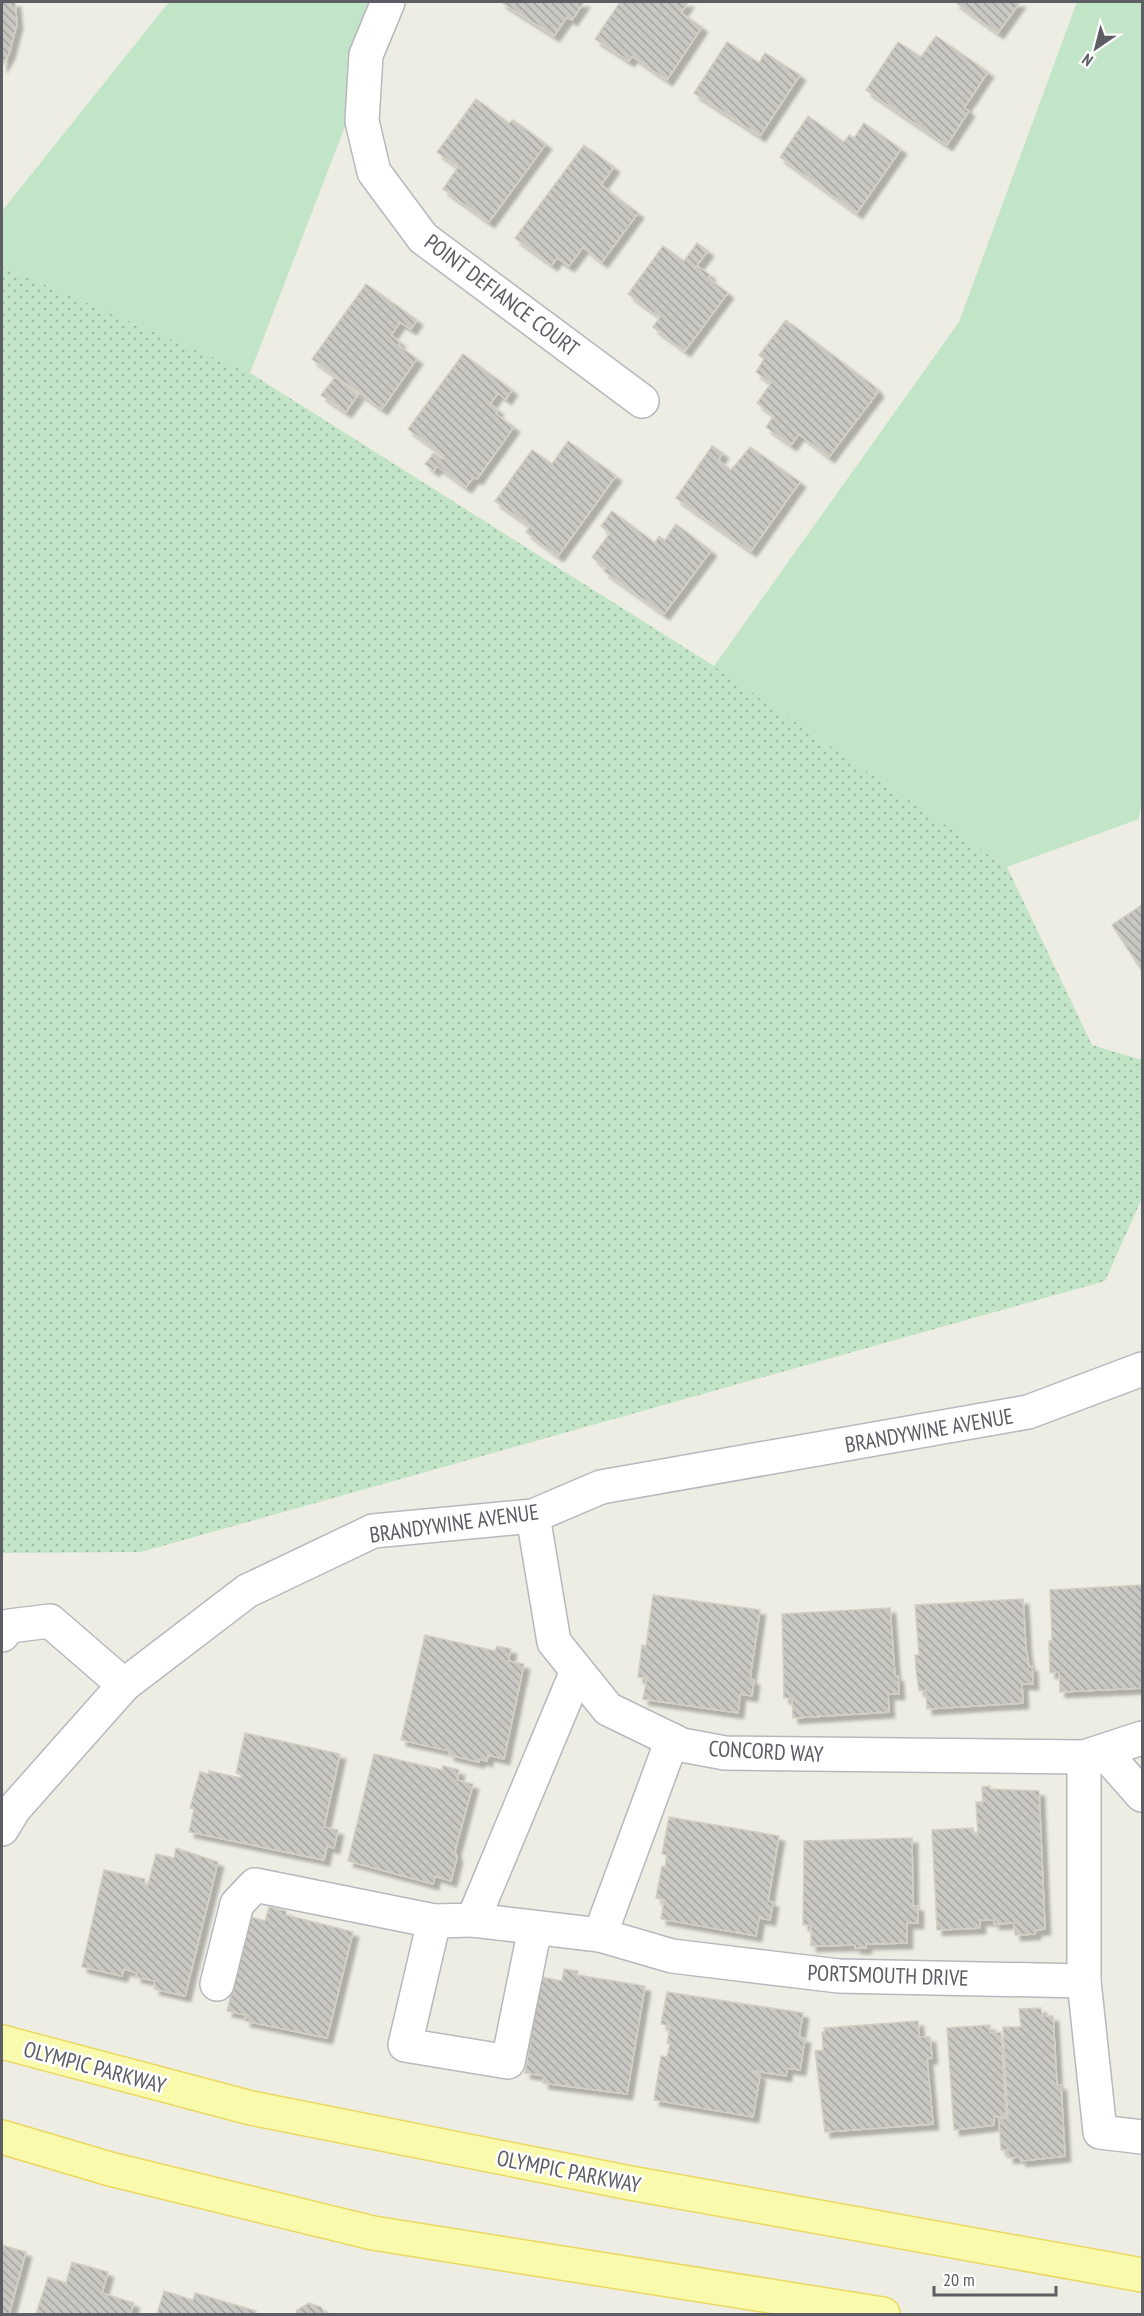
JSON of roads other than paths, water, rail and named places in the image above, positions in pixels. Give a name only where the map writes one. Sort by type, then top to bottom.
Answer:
[{"type":"main road","name":"OLYMPIC PARKWAY","points":[[2,2042],[250,2108],[630,2183],[1143,2275]]},
{"type":"main road","points":[[2,2137],[110,2169],[373,2233],[883,2314]]},
{"type":"street","name":"POINT DEFIANCE COURT","points":[[388,2],[366,55],[362,121],[374,172],[423,238],[642,401]]},
{"type":"street","name":"BRANDYWINE AVENUE","points":[[2,1829],[14,1809],[124,1685],[247,1591],[373,1531],[533,1516],[601,1487],[1028,1412],[1143,1369]]},
{"type":"street","name":"CONCORD WAY","points":[[533,1516],[554,1642],[608,1709],[682,1746],[725,1753],[1094,1754],[1143,1738]]},
{"type":"street","points":[[2,1635],[9,1626],[50,1621],[124,1685]]},
{"type":"street","points":[[473,1920],[577,1671]]},
{"type":"street","points":[[600,1935],[672,1740]]},
{"type":"street","points":[[1094,1754],[1143,1795]]},
{"type":"street","points":[[1094,1754],[1084,1981],[1100,2132],[1143,2136]]},
{"type":"street","name":"PORTSMOUTH DRIVE","points":[[217,1984],[237,1904],[255,1885],[434,1921],[473,1920],[600,1935],[672,1956],[839,1976],[1084,1981]]},
{"type":"street","points":[[434,1921],[405,2045],[508,2062],[535,1928]]}]
